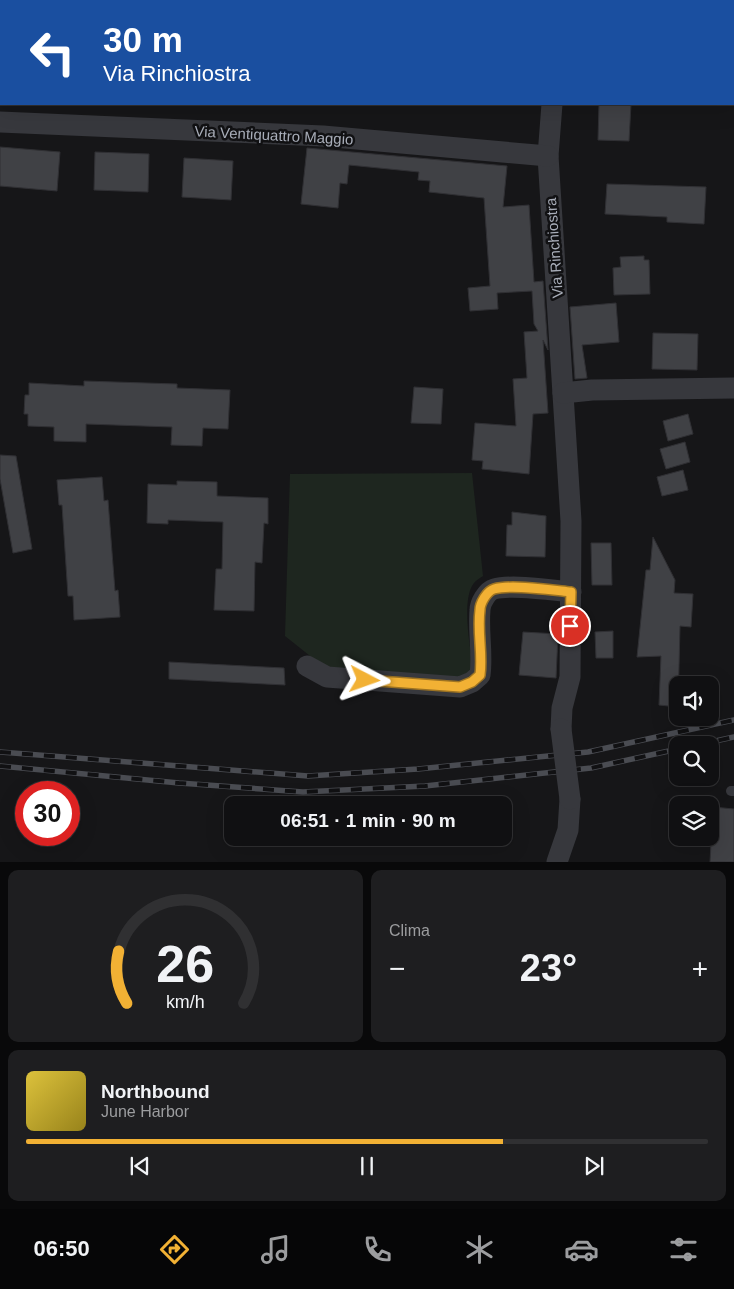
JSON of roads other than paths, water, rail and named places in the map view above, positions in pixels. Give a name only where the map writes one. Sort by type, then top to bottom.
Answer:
[{"type":"street","name":"Via Rinchiostra","points":[[552,105],[548,156],[571,521],[570,677],[562,708],[561,729],[570,799],[568,830],[557,862]]},
{"type":"street","name":"Via Ventiquattro Maggio","points":[[0,122],[323,136],[548,156]]},
{"type":"street","points":[[563,393],[592,390],[734,388]]},
{"type":"street","points":[[306,666],[327,678],[460,687],[472,682],[480,675],[480,608],[485,597],[493,589],[509,588],[571,592]]},
{"type":"railway","points":[[0,752],[308,776],[418,769],[588,752],[734,720]]},
{"type":"railway","points":[[719,740],[734,737]]},
{"type":"railway","points":[[0,766],[179,783],[303,792],[425,786],[591,768],[669,751]]}]
